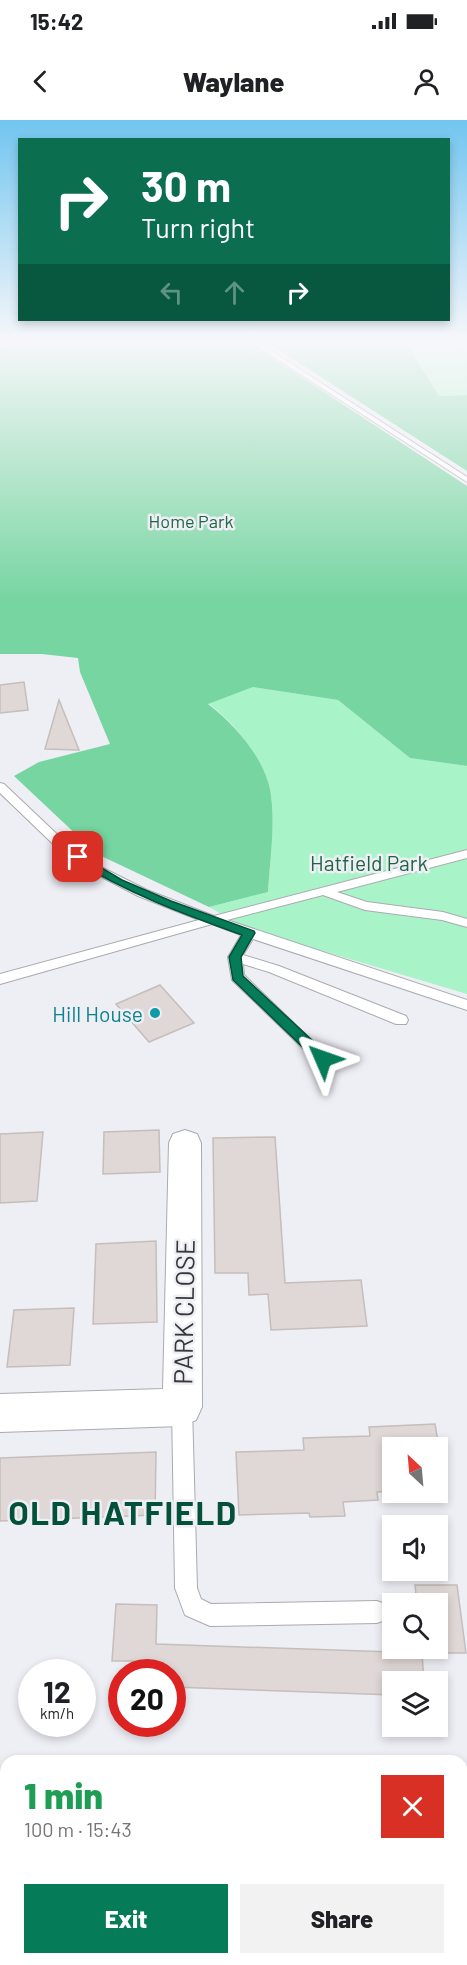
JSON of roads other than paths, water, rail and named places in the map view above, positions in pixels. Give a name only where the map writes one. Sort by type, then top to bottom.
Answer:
[{"type":"street","name":"PARK CLOSE","points":[[0,1413],[182,1407],[186,1143]]},
{"type":"lane","points":[[388,429],[467,480]]},
{"type":"lane","points":[[0,786],[40,828],[78,857],[118,882],[249,933],[467,1005]]},
{"type":"lane","points":[[0,980],[213,920],[467,854]]},
{"type":"lane","points":[[323,891],[365,906],[443,916],[467,923]]},
{"type":"lane","points":[[249,933],[235,957],[237,977],[323,1059]]},
{"type":"lane","points":[[235,957],[274,969],[401,1020]]},
{"type":"lane","points":[[182,1407],[186,1588],[193,1607],[210,1615],[377,1612]]},
{"type":"place","name":"Hill House","points":[[155,1013]]},
{"type":"district","name":"OLD HATFIELD","points":[[123,1512]]},
{"type":"park label","name":"Home Park","points":[[191,521]]},
{"type":"park label","name":"Hatfield Park","points":[[369,862]]}]
